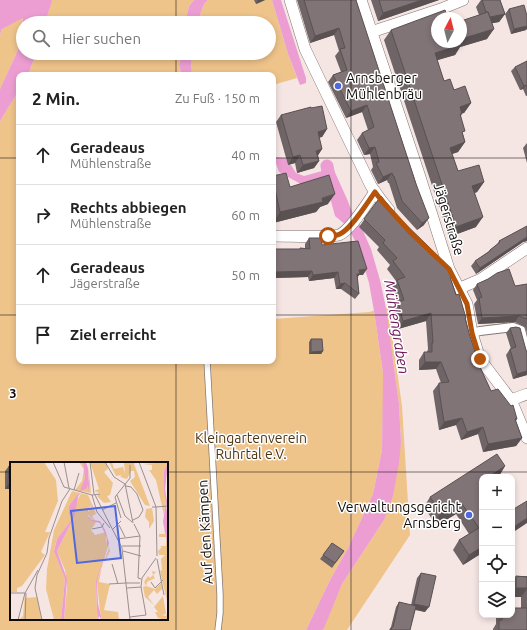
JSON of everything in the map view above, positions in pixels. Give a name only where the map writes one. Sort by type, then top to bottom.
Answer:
[{"type":"street","points":[[290,0],[305,49],[364,172],[375,192],[396,217]]},
{"type":"street","name":"Jägerstraße","points":[[361,0],[449,269],[467,304],[472,333],[480,359],[511,400],[527,438]]},
{"type":"street","points":[[371,32],[441,9],[463,0]]},
{"type":"street","points":[[276,236],[336,236],[345,231],[359,215],[375,192]]},
{"type":"street","points":[[458,289],[481,279],[527,248]]},
{"type":"street","points":[[432,254],[449,269]]},
{"type":"street","points":[[472,333],[513,326],[520,330],[527,354]]},
{"type":"street","points":[[511,400],[527,394]]},
{"type":"lane","name":"Auf den Kämpen","points":[[207,364],[220,594],[218,630]]},
{"type":"green space","points":[[52,0],[194,0],[189,6],[187,16],[47,16]]},
{"type":"green space","points":[[208,0],[272,0],[288,54],[297,78],[276,84],[276,72],[192,72],[191,60],[276,60],[276,16],[200,16],[204,4]]},
{"type":"green space","points":[[16,21],[16,54],[0,89],[0,35],[2,29]]},
{"type":"green space","points":[[33,60],[180,60],[179,65],[181,72],[29,72]]},
{"type":"green space","name":"Kleingartenverein Ruhrtal e.V.","points":[[16,95],[16,364],[276,364],[276,319],[369,312],[388,307],[402,406],[410,535],[347,630],[322,630],[342,584],[384,520],[401,442],[399,404],[393,359],[374,311],[383,373],[383,405],[382,450],[373,494],[348,548],[330,580],[306,630],[0,630],[0,121]]},
{"type":"shaded area","points":[[0,0],[52,0],[47,16],[16,16],[16,22],[2,29],[0,35]]},
{"type":"shaded area","points":[[194,0],[208,0],[204,4],[200,16],[187,16],[189,6]]},
{"type":"shaded area","points":[[272,0],[281,0],[306,78],[306,83],[300,85],[288,54]]},
{"type":"shaded area","points":[[16,54],[16,60],[33,60],[29,72],[16,72],[16,95],[0,121],[0,89]]},
{"type":"shaded area","points":[[180,60],[191,60],[192,72],[181,72],[179,65]]},
{"type":"shaded area","points":[[276,157],[286,158],[288,165],[291,165],[296,173],[304,176],[333,168],[353,214],[347,226],[335,216],[328,190],[308,188],[279,172]]},
{"type":"shaded area","points":[[359,222],[371,249],[386,308],[399,404],[401,442],[399,463],[393,496],[384,520],[342,584],[324,628],[322,630],[306,630],[330,580],[348,548],[373,494],[382,450],[383,373],[374,311],[369,283],[358,247],[349,229]]},
{"type":"building","points":[[304,0],[356,0],[416,184],[429,218],[422,223],[402,201],[392,173],[383,177],[376,163],[379,162],[375,147],[369,148],[362,133],[374,127],[367,105],[351,111],[333,75],[347,70],[340,49],[345,48],[339,28],[315,36]]},
{"type":"building","points":[[379,0],[422,0],[383,13]]},
{"type":"building","points":[[482,0],[500,0],[505,14],[490,17],[488,12],[486,12]]},
{"type":"building","points":[[524,5],[527,16],[527,26],[514,29],[509,9]]},
{"type":"building","points":[[488,12],[494,29],[467,37],[467,19]]},
{"type":"building","points":[[431,15],[431,48],[452,48],[435,53],[444,81],[450,79],[454,90],[465,86],[471,103],[460,107],[462,114],[460,114],[465,131],[462,132],[465,142],[450,148],[458,171],[479,165],[484,182],[472,186],[483,217],[456,227],[391,30]]},
{"type":"building","points":[[527,61],[527,86],[524,86],[515,67]]},
{"type":"building","points":[[322,106],[327,129],[318,132],[322,149],[316,151],[319,161],[303,165],[300,155],[293,157],[281,115],[311,107]]},
{"type":"building","points":[[286,173],[290,187],[329,175],[335,194],[322,198],[323,202],[280,212],[276,194],[276,175]]},
{"type":"building","points":[[381,196],[397,216],[429,247],[452,275],[450,277],[456,295],[459,294],[480,367],[491,391],[498,389],[511,406],[513,405],[517,419],[515,419],[522,438],[488,444],[483,427],[467,432],[462,418],[444,422],[439,383],[449,382],[441,362],[425,362],[424,352],[432,352],[433,343],[431,313],[403,321],[398,302],[404,300],[397,280],[405,277],[393,261],[397,258],[383,243],[385,240],[364,219]]},
{"type":"building","points":[[527,226],[527,237],[480,268],[475,261],[490,251],[500,242],[499,241]]},
{"type":"building","points":[[309,238],[321,238],[322,245],[358,241],[367,269],[359,270],[360,274],[357,274],[359,294],[345,283],[340,284],[338,272],[313,275],[312,271],[276,272],[276,249],[310,249]]},
{"type":"building","points":[[509,269],[515,286],[527,284],[527,319],[519,316],[482,318],[479,298],[482,297],[477,284],[497,273]]},
{"type":"building","points":[[510,328],[520,328],[527,352],[527,371],[517,374],[510,349],[516,347]]},
{"type":"building","points":[[311,339],[322,339],[323,351],[311,352]]},
{"type":"building","points":[[497,454],[505,466],[493,474],[479,474],[479,528],[462,504],[447,513],[441,513],[430,497]]},
{"type":"building","points":[[9,466],[10,466],[10,484],[8,484]]},
{"type":"building","points":[[527,501],[527,518],[515,526],[515,510],[515,508]]},
{"type":"building","points":[[479,528],[479,549],[469,555],[459,540]]},
{"type":"building","points":[[332,543],[344,551],[335,563],[323,555]]},
{"type":"building","points":[[421,573],[436,576],[429,607],[414,604]]},
{"type":"building","points":[[516,576],[527,577],[527,588],[516,588]]},
{"type":"building","points":[[399,602],[416,606],[410,630],[391,630]]},
{"type":"building","points":[[515,608],[527,608],[527,630],[499,630],[499,620],[502,620],[502,618],[515,618]]},
{"type":"waterway","name":"Mühlengraben","points":[[327,166],[332,186]]},
{"type":"place","name":"Arnsberger Mühlenbräu","points":[[338,86]]},
{"type":"place","name":"Verwaltungsgericht Arnsberg","points":[[469,515]]},
{"type":"route","points":[[328,236],[336,236],[345,231],[359,215],[375,192],[411,233],[449,269],[467,304],[472,333],[480,359]]}]
